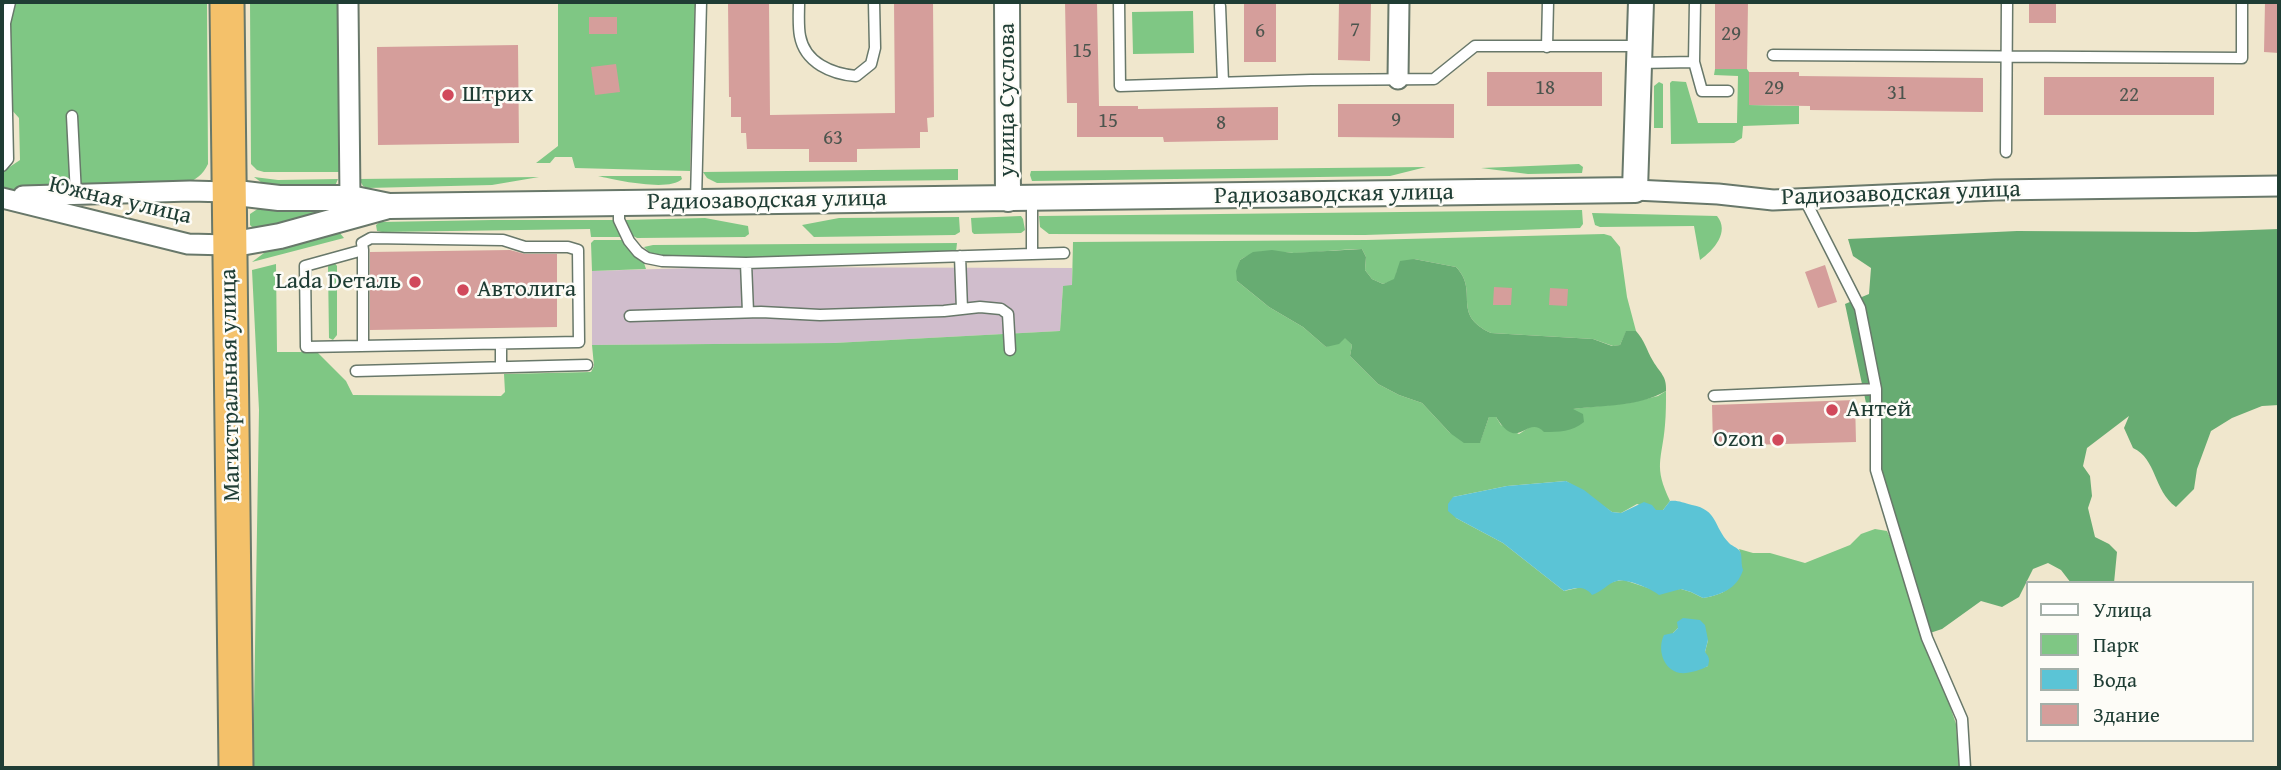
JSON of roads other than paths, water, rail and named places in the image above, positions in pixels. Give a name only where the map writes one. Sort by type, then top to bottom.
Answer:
[{"type":"highway","name":"Магистральная улица","points":[[227,2],[236,768]]},
{"type":"street","points":[[348,2],[358,228]]},
{"type":"street","name":"улица Суслова","points":[[1007,2],[1020,199]]},
{"type":"street","points":[[1398,79],[1399,2]]},
{"type":"street","points":[[1635,190],[1641,2]]},
{"type":"street","name":"Радиозаводская улица","points":[[229,245],[280,236],[358,228],[389,206],[1635,190],[1773,200],[1996,190],[2279,186]]},
{"type":"street","name":"Южная улица","points":[[2,197],[228,192]]},
{"type":"street","name":"Радиозаводская улица","points":[[228,192],[279,198],[358,228]]},
{"type":"street","name":"Южная улица","points":[[2,197],[188,244],[229,245]]},
{"type":"lane","points":[[2,166],[8,159],[5,23],[10,2]]},
{"type":"lane","points":[[696,201],[701,2]]},
{"type":"lane","points":[[799,2],[800,37],[808,55],[821,66],[841,75],[856,76],[871,64],[875,48],[874,2]]},
{"type":"lane","points":[[1119,2],[1121,86],[1434,79],[1475,46],[1547,47],[1694,62]]},
{"type":"lane","points":[[1547,47],[1548,2]]},
{"type":"lane","points":[[1695,2],[1694,62],[1702,91],[1728,91]]},
{"type":"lane","points":[[2006,152],[2007,2]]},
{"type":"lane","points":[[1773,55],[2242,58],[2242,2]]},
{"type":"lane","points":[[1220,6],[1223,82]]},
{"type":"lane","points":[[72,116],[76,195]]},
{"type":"lane","points":[[1804,198],[1860,308],[1876,389],[1876,470],[1927,638],[1962,719],[1965,768]]},
{"type":"lane","points":[[1020,199],[1032,254]]},
{"type":"lane","points":[[619,202],[619,220],[629,241],[647,258],[662,261],[747,263],[1064,253]]},
{"type":"lane","points":[[358,228],[371,238],[503,240],[525,247],[568,247],[578,250],[579,342],[306,347],[305,267],[358,228]]},
{"type":"lane","points":[[358,228],[363,346]]},
{"type":"lane","points":[[960,256],[962,309]]},
{"type":"lane","points":[[747,263],[748,312]]},
{"type":"lane","points":[[630,316],[748,312],[820,315],[980,307],[1001,309],[1007,314],[1010,350]]},
{"type":"lane","points":[[501,344],[501,367]]},
{"type":"lane","points":[[356,371],[587,365]]},
{"type":"lane","points":[[1714,396],[1876,389]]},
{"type":"water","points":[[1566,481],[1584,490],[1612,512],[1621,513],[1644,502],[1656,510],[1663,510],[1670,501],[1700,507],[1711,515],[1724,537],[1740,552],[1743,570],[1740,577],[1728,590],[1703,598],[1681,589],[1659,595],[1621,580],[1592,595],[1576,588],[1564,591],[1503,543],[1448,511],[1448,504],[1453,497],[1507,486]]},
{"type":"water","points":[[1683,618],[1700,620],[1705,625],[1708,640],[1705,652],[1709,660],[1708,666],[1680,673],[1669,668],[1663,658],[1661,646],[1664,635],[1673,633],[1678,628],[1677,622]]},
{"type":"place","name":"Штрих","points":[[448,95]]},
{"type":"place","name":"Lada Dеталь","points":[[415,282]]},
{"type":"place","name":"Автолига","points":[[463,290]]},
{"type":"place","name":"Антей","points":[[1832,410]]},
{"type":"place","name":"Ozon","points":[[1778,440]]}]
